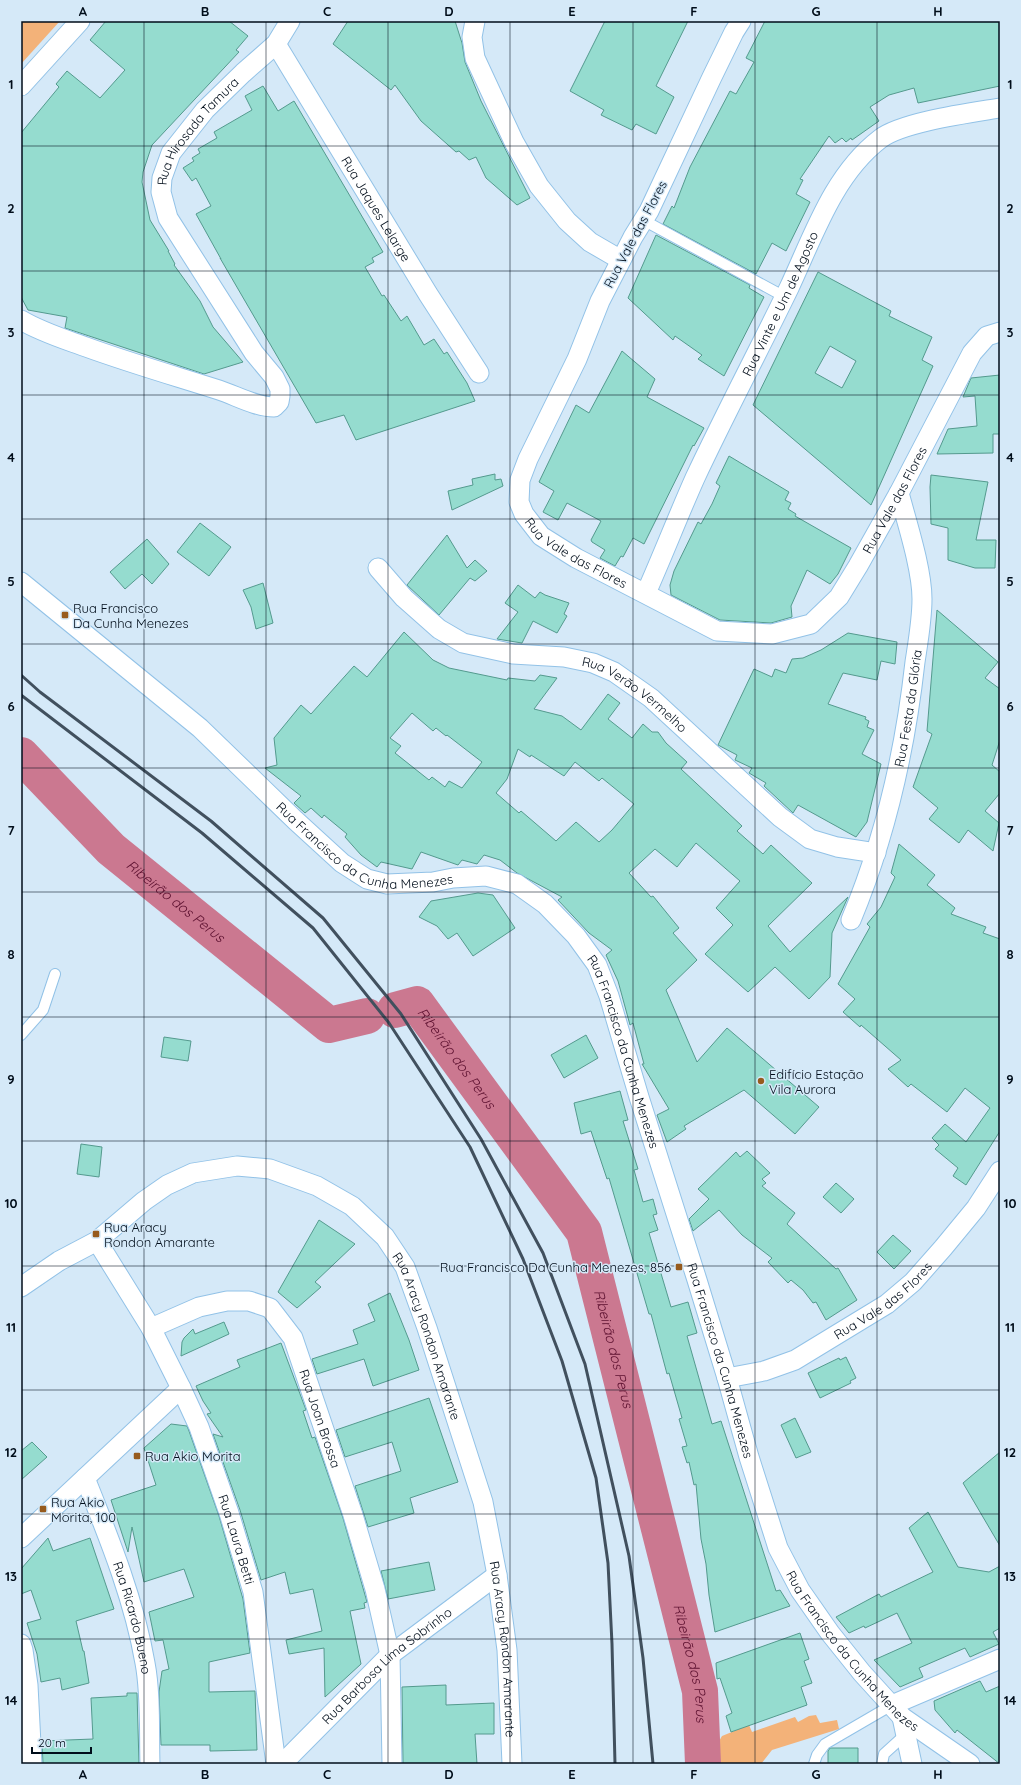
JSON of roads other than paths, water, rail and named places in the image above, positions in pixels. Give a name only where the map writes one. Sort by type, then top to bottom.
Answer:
[{"type":"street","points":[[21,86],[80,21]]},
{"type":"street","name":"Rua Hirosada Tamura","points":[[21,320],[49,334],[116,358],[230,393],[267,407],[274,407],[279,402],[280,389],[274,377],[254,353],[168,218],[162,192],[162,178],[171,153],[205,110],[243,72],[276,44],[290,21]]},
{"type":"street","points":[[475,21],[472,37],[475,58],[514,142],[539,186],[567,221],[590,242],[621,260]]},
{"type":"street","name":"Rua Vale das Flores","points":[[741,21],[714,72],[643,220],[600,301],[576,359],[528,459],[520,480],[519,502],[524,514],[541,536],[576,558],[717,631],[772,634],[811,624],[839,597],[899,493],[972,353],[987,336],[1000,332]]},
{"type":"street","name":"Rua Jaques Lelarge","points":[[276,44],[428,294],[479,373]]},
{"type":"street","name":"Rua Vinte e Um de Agosto","points":[[646,593],[696,478],[785,297],[828,204],[840,183],[854,165],[880,138],[892,132],[911,126],[1000,108]]},
{"type":"street","name":"Rua Festa da Glória","points":[[851,920],[876,853],[894,789],[908,722],[922,598],[918,566],[899,493]]},
{"type":"street","name":"Rua Verão Vermelho","points":[[378,568],[404,598],[439,629],[463,643],[513,654],[564,657],[593,663],[614,672],[651,698],[780,817],[810,839],[837,847],[876,853]]},
{"type":"street","name":"Rua Francisco da Cunha Menezes","points":[[21,582],[200,728],[295,820],[348,867],[367,879],[387,884],[433,882],[454,878],[486,876],[517,884],[545,904],[576,936],[598,965],[609,996],[778,1548],[800,1590],[830,1633],[900,1719],[970,1764]]},
{"type":"street","name":"Rua Aracy Rondon Amarante","points":[[21,1287],[59,1261],[97,1241],[144,1201],[167,1185],[193,1173],[237,1166],[270,1169],[317,1186],[352,1206],[385,1237],[405,1267],[427,1328],[483,1502],[497,1575],[507,1650],[512,1764]]},
{"type":"street","name":"Rua Vale das Flores","points":[[727,1378],[764,1371],[795,1360],[887,1304],[913,1282],[943,1248],[976,1208],[1000,1171]]},
{"type":"street","points":[[97,1241],[151,1328]]},
{"type":"street","name":"Rua Joan Brossa","points":[[151,1328],[199,1306],[227,1301],[249,1301],[270,1308],[293,1338],[353,1515],[375,1589],[390,1655],[392,1764]]},
{"type":"street","name":"Rua Laura Betti","points":[[151,1328],[199,1427],[229,1514],[253,1592],[276,1764]]},
{"type":"street","points":[[21,1538],[181,1388]]},
{"type":"street","name":"Rua Ricardo Bueno","points":[[85,1478],[113,1548],[135,1615],[146,1665],[150,1764]]},
{"type":"street","name":"Rua Barbosa Lima Sobrinho","points":[[282,1764],[390,1655],[497,1575]]},
{"type":"street","points":[[21,1644],[28,1685],[32,1764]]},
{"type":"street","points":[[912,1764],[900,1719],[1000,1659]]},
{"type":"lane","points":[[643,220],[785,297]]},
{"type":"lane","points":[[21,1035],[43,1010],[55,974]]},
{"type":"lane","points":[[814,1764],[817,1755],[826,1744],[900,1719]]},
{"type":"lane","points":[[882,1764],[884,1754],[900,1719]]},
{"type":"waterway","name":"Ribeirão dos Perus","points":[[21,755],[111,849],[329,1025],[367,1016]]},
{"type":"waterway","name":"Ribeirão dos Perus","points":[[395,1010],[417,1004],[584,1232],[700,1691],[703,1764]]},
{"type":"railway","points":[[21,675],[40,692],[211,821],[323,918],[401,1014],[481,1139],[543,1253],[585,1364],[629,1556],[643,1658],[653,1764]]},
{"type":"railway","points":[[21,695],[202,833],[313,928],[389,1023],[470,1147],[523,1259],[562,1361],[596,1478],[608,1563],[615,1764]]},
{"type":"place","name":"Rua Francisco Da Cunha Menezes","points":[[65,615]]},
{"type":"place","name":"Edifício Estação Vila Aurora","points":[[761,1081]]},
{"type":"place","name":"Rua Aracy Rondon Amarante","points":[[96,1234]]},
{"type":"place","name":"Rua Francisco Da Cunha Menezes, 856","points":[[679,1267]]},
{"type":"place","name":"Rua Akio Morita","points":[[137,1456]]},
{"type":"place","name":"Rua Akio Morita, 100","points":[[43,1509]]}]
